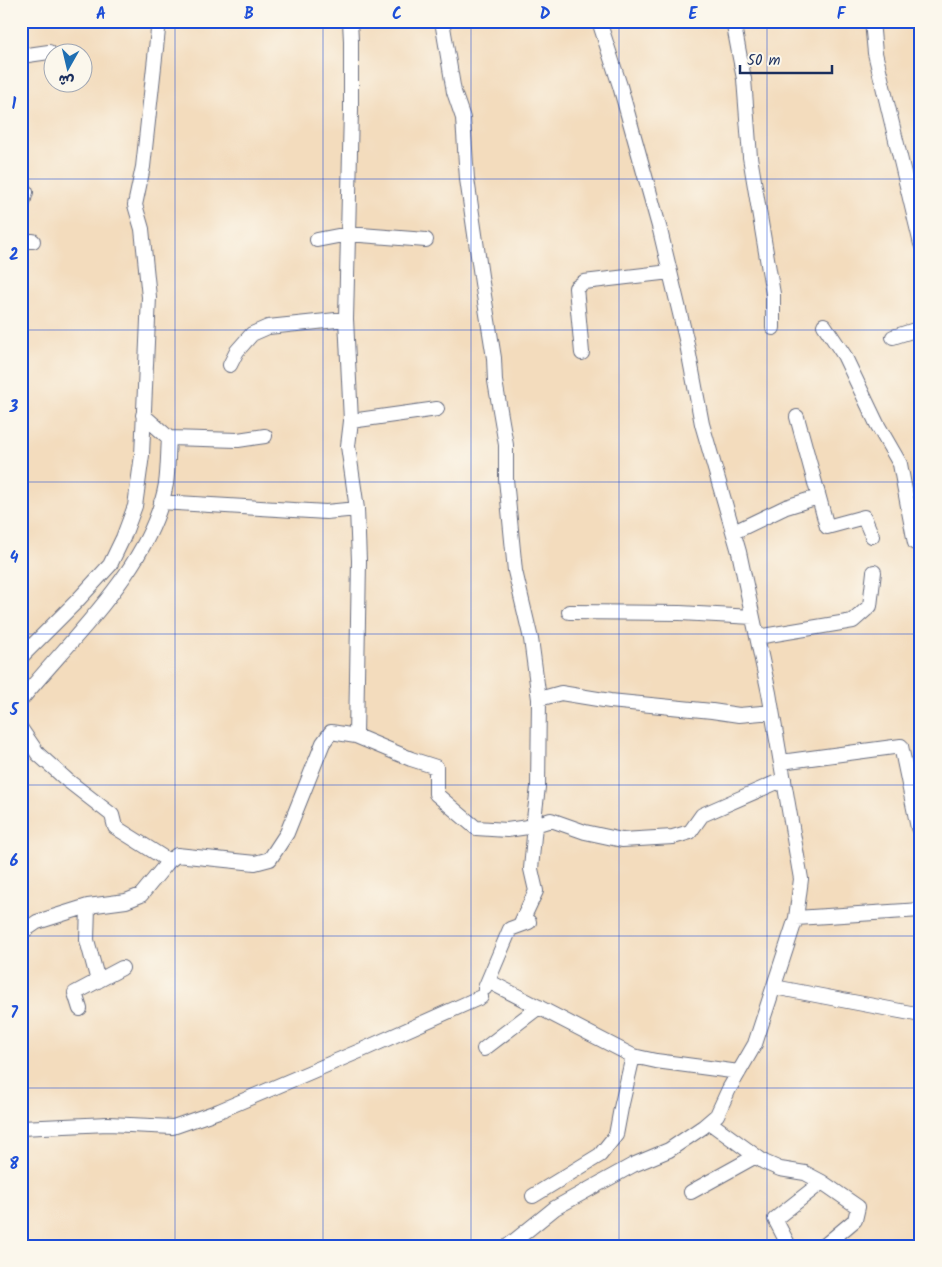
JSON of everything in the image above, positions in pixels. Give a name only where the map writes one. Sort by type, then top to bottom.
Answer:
[{"type":"street","points":[[21,657],[76,602],[110,564],[123,538],[135,506],[142,455],[149,297],[142,228],[135,205],[143,167],[159,21]]},
{"type":"street","points":[[350,21],[352,110],[346,319],[351,421],[348,446],[357,509],[359,561],[356,736]]},
{"type":"street","points":[[21,1128],[108,1124],[173,1127],[219,1111],[480,1002],[510,929],[524,924],[536,891],[531,869],[538,787],[538,699],[531,639],[515,571],[506,479],[506,446],[467,179],[463,118],[454,92],[442,21]]},
{"type":"street","points":[[508,1246],[555,1208],[633,1165],[669,1150],[717,1115],[754,1044],[796,918],[802,879],[772,712],[734,532],[702,424],[686,339],[660,230],[620,86],[599,21]]},
{"type":"street","points":[[733,21],[744,78],[750,157],[773,294],[773,328]]},
{"type":"street","points":[[872,21],[875,53],[920,237]]},
{"type":"street","points":[[21,56],[42,53]]},
{"type":"street","points":[[21,209],[26,192]]},
{"type":"street","points":[[317,240],[348,234],[426,240]]},
{"type":"street","points":[[582,353],[576,288],[584,282],[670,272]]},
{"type":"street","points":[[230,365],[237,351],[252,334],[268,327],[346,319]]},
{"type":"street","points":[[824,325],[844,355],[877,424],[900,464],[915,507],[915,543]]},
{"type":"street","points":[[893,337],[921,328]]},
{"type":"street","points":[[351,421],[437,408]]},
{"type":"street","points":[[144,415],[169,438],[238,440],[264,436]]},
{"type":"street","points":[[797,417],[827,527],[864,517],[872,536]]},
{"type":"street","points":[[21,700],[88,624],[134,564],[161,502],[166,483],[169,438]]},
{"type":"street","points":[[734,532],[786,507],[818,497]]},
{"type":"street","points":[[161,502],[326,512],[357,509]]},
{"type":"street","points":[[757,637],[853,621],[870,606],[874,572]]},
{"type":"street","points":[[569,612],[680,613],[753,618]]},
{"type":"street","points":[[538,699],[561,693],[610,701],[739,715],[772,712]]},
{"type":"street","points":[[21,729],[38,754],[67,780],[112,815],[115,827],[169,861]]},
{"type":"street","points":[[21,933],[37,922],[88,906],[126,901],[141,895],[169,861],[177,855],[255,863],[270,859],[287,832],[323,743],[331,732],[356,736],[411,759],[436,767],[436,794],[476,828],[507,830],[535,826],[551,820],[585,832],[622,840],[673,837],[690,832],[702,815],[784,779]]},
{"type":"street","points":[[781,762],[902,746],[918,828]]},
{"type":"street","points":[[88,906],[87,940],[98,981]]},
{"type":"street","points":[[796,918],[921,910]]},
{"type":"street","points":[[80,1009],[75,993],[122,968]]},
{"type":"street","points":[[488,981],[633,1056],[656,1062],[739,1072]]},
{"type":"street","points":[[774,987],[921,1015]]},
{"type":"street","points":[[484,1049],[539,1007]]},
{"type":"street","points":[[533,1196],[600,1155],[616,1135],[633,1056]]},
{"type":"street","points":[[709,1122],[764,1162],[780,1169],[805,1173],[822,1182],[858,1207],[855,1220],[824,1246]]},
{"type":"street","points":[[691,1192],[756,1156]]},
{"type":"street","points":[[789,1246],[775,1219],[822,1182]]}]
